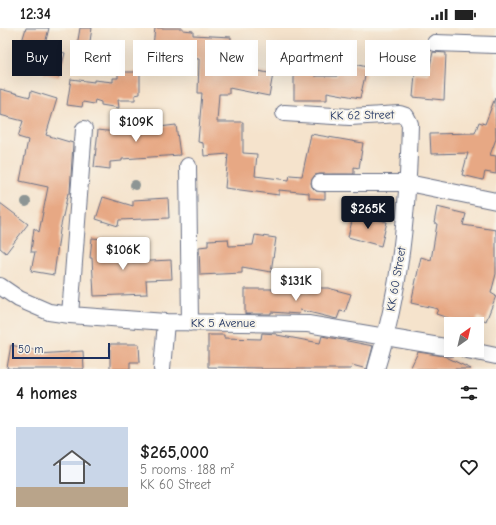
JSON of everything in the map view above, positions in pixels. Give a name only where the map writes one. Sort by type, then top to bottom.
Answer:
[{"type":"street","points":[[435,43],[496,45]]},
{"type":"street","name":"KK 62 Street","points":[[284,113],[350,117],[400,114],[406,116],[410,124],[409,148]]},
{"type":"street","points":[[70,315],[84,129]]},
{"type":"street","name":"KK 60 Street","points":[[376,369],[386,337],[402,251],[408,183],[409,148]]},
{"type":"street","points":[[188,166],[190,323]]},
{"type":"street","points":[[320,184],[408,183],[496,201]]},
{"type":"street","name":"KK 5 Avenue","points":[[0,286],[19,299],[49,312],[70,315],[190,323],[308,324],[444,347]]},
{"type":"street","points":[[162,369],[166,322]]},
{"type":"street","points":[[484,354],[496,356]]},
{"type":"building","points":[[26,28],[49,28],[46,40],[22,40]]},
{"type":"building","points":[[80,28],[92,28],[90,40],[78,40]]},
{"type":"building","points":[[155,28],[183,28],[183,30],[193,31],[193,35],[231,37],[231,40],[205,40],[205,76],[258,76],[258,71],[266,73],[266,76],[273,76],[269,96],[229,88],[229,94],[219,94],[217,122],[243,122],[243,153],[257,154],[255,176],[289,180],[290,175],[302,176],[311,134],[363,143],[359,168],[354,167],[354,174],[315,175],[311,183],[312,187],[316,191],[325,192],[325,199],[309,198],[309,193],[279,190],[279,195],[225,188],[228,154],[204,156],[203,143],[198,142],[202,93],[198,93],[199,59],[197,59],[197,40],[154,40]]},
{"type":"building","points":[[62,52],[65,53],[62,65]]},
{"type":"building","points":[[433,52],[446,53],[444,100],[413,97],[415,76],[430,76],[430,66]]},
{"type":"building","points":[[357,65],[365,67],[365,76],[360,98],[327,92],[327,100],[294,100],[294,76],[357,76]]},
{"type":"building","points":[[125,72],[133,72],[133,76],[140,76],[140,94],[135,95],[135,100],[118,100],[119,108],[101,105],[101,102],[95,100],[94,104],[83,102],[82,107],[67,105],[71,79],[94,82],[94,80],[113,82],[113,78],[118,78],[118,76],[125,76]]},
{"type":"building","points":[[0,89],[30,97],[31,91],[57,99],[46,135],[73,143],[70,193],[68,193],[60,230],[54,275],[31,271],[35,252],[31,252],[34,228],[39,232],[48,187],[20,181],[28,140],[18,137],[23,121],[0,115]]},
{"type":"building","points":[[495,98],[496,139],[490,155],[496,156],[496,174],[485,172],[483,180],[462,175],[468,153],[431,154],[430,134],[475,133],[479,122],[485,124]]},
{"type":"building","points":[[158,122],[159,127],[176,125],[180,155],[122,159],[122,161],[110,162],[110,169],[94,167],[98,130],[116,132],[115,125]]},
{"type":"building","points":[[103,197],[133,206],[133,200],[168,198],[169,218],[119,220],[118,226],[96,219]]},
{"type":"building","points":[[0,203],[28,224],[6,253],[0,248]]},
{"type":"building","points":[[437,207],[466,214],[463,225],[496,230],[496,274],[491,293],[496,296],[486,321],[484,320],[484,317],[445,317],[436,314],[438,309],[411,303],[421,257],[431,260],[437,224],[434,223]]},
{"type":"building","points":[[354,213],[387,222],[381,246],[348,237]]},
{"type":"building","points":[[255,235],[276,238],[271,272],[242,267],[242,273],[200,275],[199,247],[208,246],[208,240],[228,239],[229,246],[253,245]]},
{"type":"building","points":[[92,238],[115,240],[114,255],[131,254],[132,262],[171,260],[172,279],[146,280],[147,294],[94,296],[92,258],[90,258]]},
{"type":"building","points":[[311,288],[328,288],[351,294],[345,312],[340,311],[337,319],[300,310],[299,314],[271,312],[271,314],[245,314],[245,289],[287,289],[310,292]]},
{"type":"building","points":[[262,333],[277,334],[320,343],[322,336],[373,346],[367,369],[352,365],[351,369],[261,369],[208,367],[208,335],[224,335],[224,338],[261,339]]},
{"type":"building","points":[[110,344],[139,344],[140,362],[130,362],[130,369],[110,369]]},
{"type":"building","points":[[11,345],[38,351],[38,354],[83,351],[84,369],[7,368]]},
{"type":"building","points":[[418,352],[444,356],[471,369],[410,369]]}]
